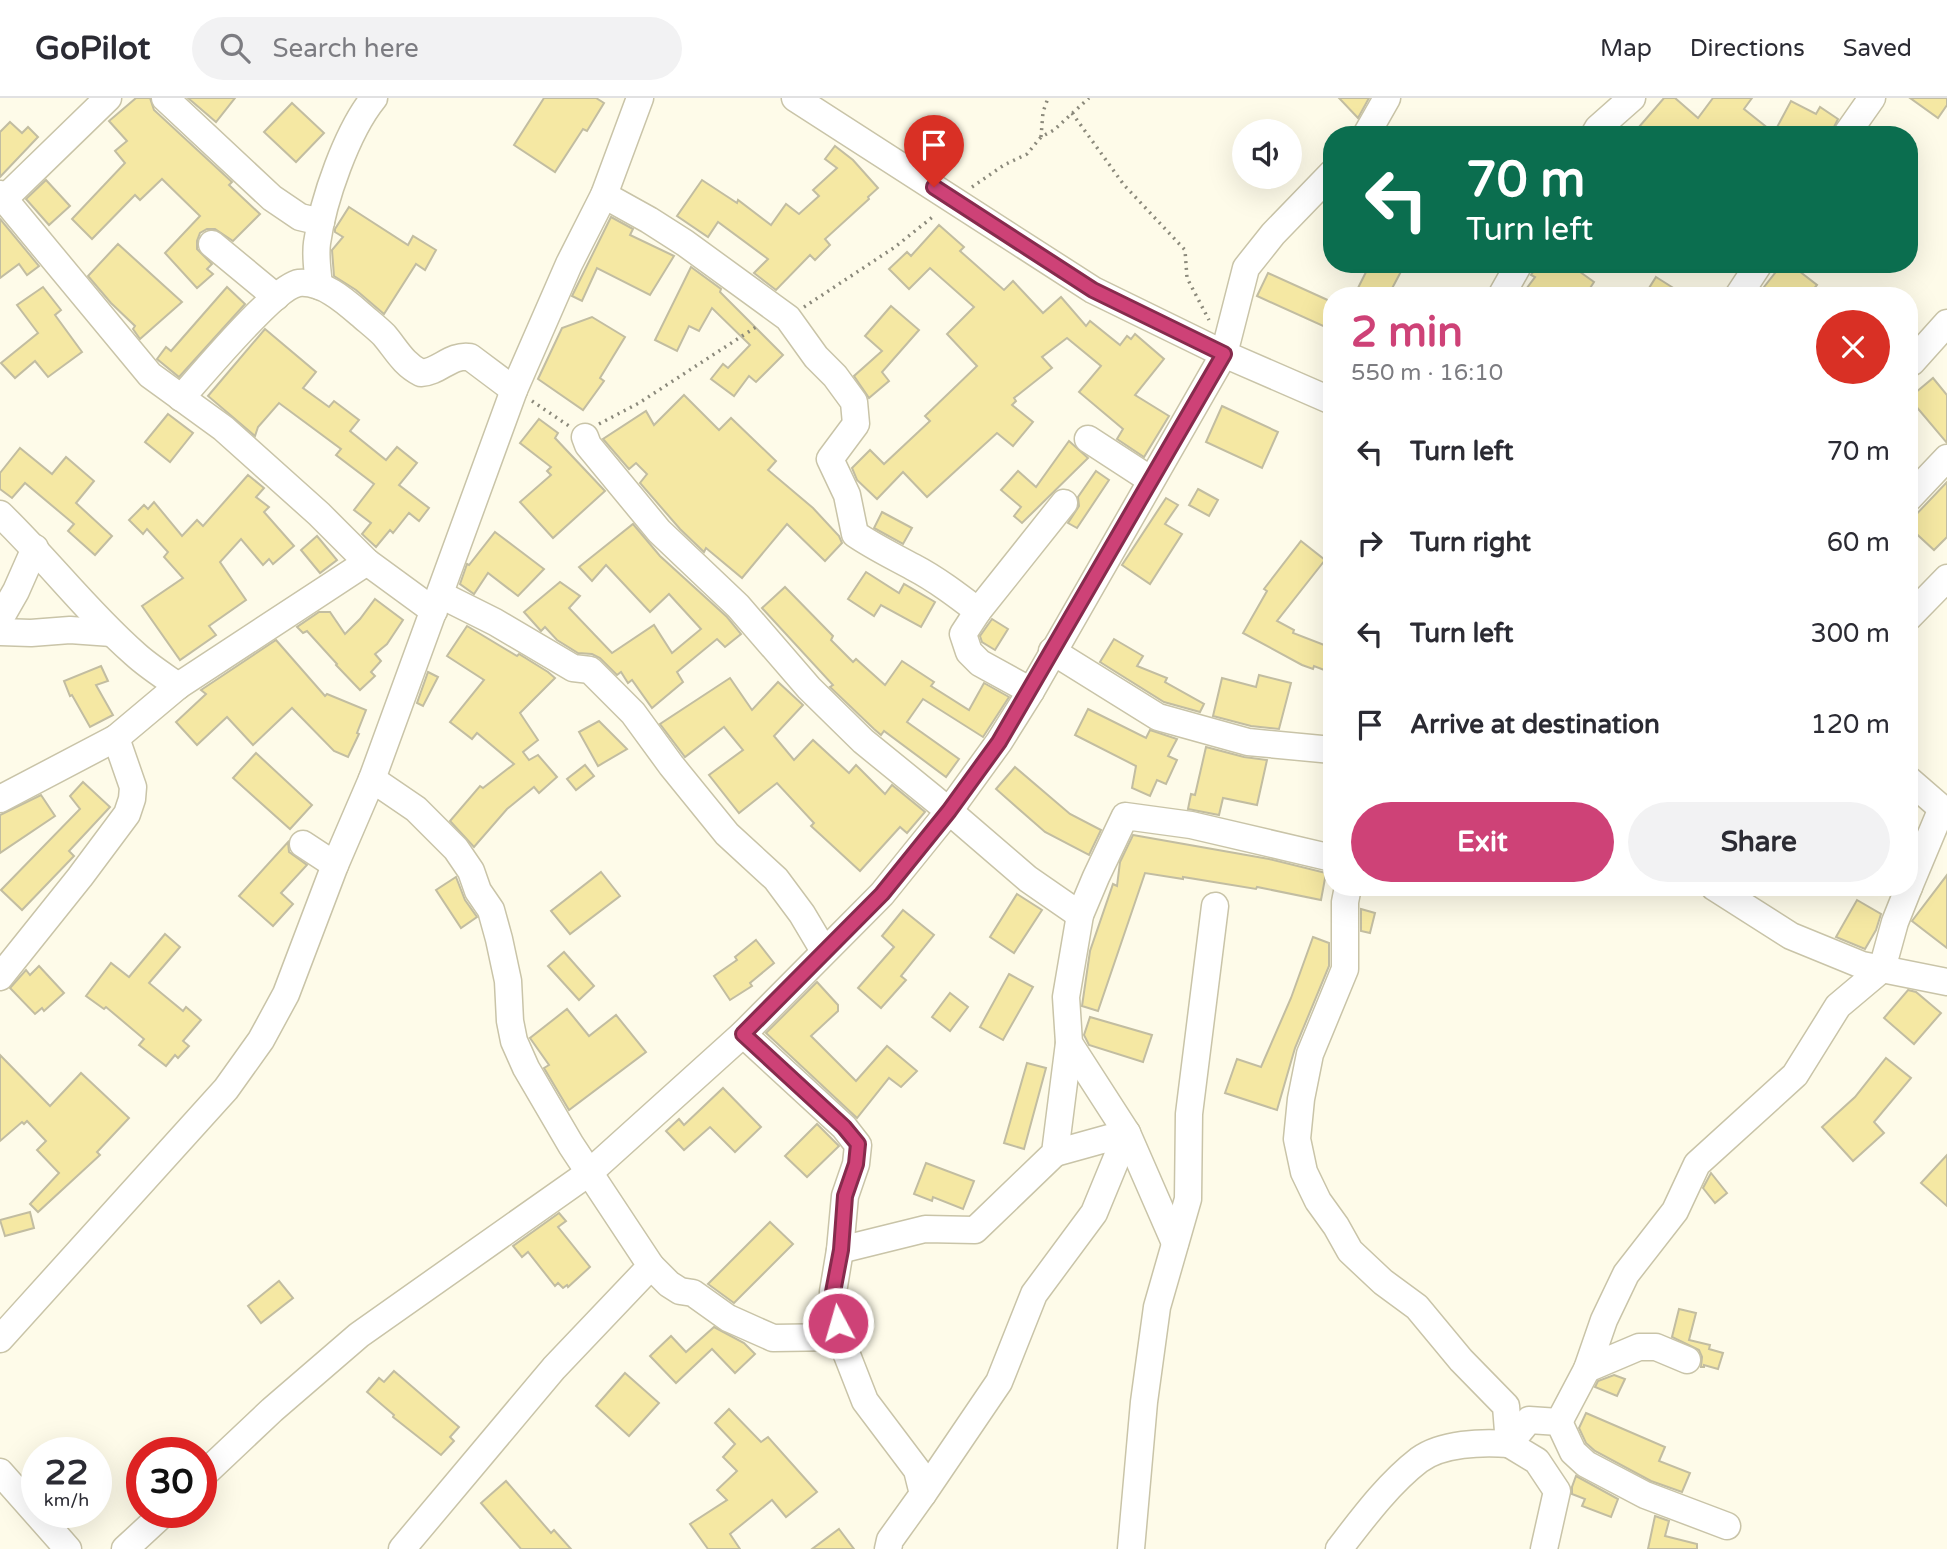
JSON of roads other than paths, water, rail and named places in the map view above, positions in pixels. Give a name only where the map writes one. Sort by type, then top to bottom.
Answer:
[{"type":"street","points":[[108,98],[2,196],[150,375],[223,428],[319,514],[367,562],[437,603],[495,622],[573,668],[590,670],[634,713],[671,765],[727,834],[776,879],[802,914],[824,951]]},
{"type":"street","points":[[165,98],[272,198],[300,217],[321,222]]},
{"type":"street","points":[[318,286],[316,246],[321,222],[339,164],[361,113],[374,98]]},
{"type":"street","points":[[0,1339],[226,1089],[261,1041],[286,994],[335,864],[372,779],[514,390],[569,264],[604,195],[640,98]]},
{"type":"street","points":[[795,98],[1093,290],[1224,354],[1323,397]]},
{"type":"street","points":[[1371,126],[1387,98]]},
{"type":"street","points":[[1600,126],[1632,98]]},
{"type":"street","points":[[1852,126],[1871,98]]},
{"type":"street","points":[[217,1462],[359,1335],[590,1172],[743,1034],[882,894],[949,811],[999,742],[1031,691],[1224,354],[1246,268],[1272,234],[1323,182]]},
{"type":"street","points":[[604,195],[667,232],[788,318],[854,402],[856,424],[830,459],[847,495],[855,534],[952,591],[978,611]]},
{"type":"street","points":[[212,244],[276,297]]},
{"type":"street","points":[[181,398],[276,297],[294,284],[303,283],[318,286],[342,298],[384,335],[398,356],[421,373],[429,373],[455,358],[470,357],[514,390]]},
{"type":"street","points":[[1918,355],[1947,323]]},
{"type":"street","points":[[585,438],[659,531],[738,606],[809,688],[863,741],[1028,879],[1080,915]]},
{"type":"street","points":[[1088,439],[1151,480]]},
{"type":"street","points":[[1918,489],[1947,458]]},
{"type":"street","points":[[1031,691],[980,663],[968,652],[963,634],[978,611],[1064,503]]},
{"type":"street","points":[[0,514],[35,548],[112,633],[178,687]]},
{"type":"street","points":[[0,619],[16,592],[35,548]]},
{"type":"street","points":[[0,799],[117,738],[178,687],[367,562]]},
{"type":"street","points":[[1918,608],[1947,578]]},
{"type":"street","points":[[0,632],[70,630],[112,633]]},
{"type":"street","points":[[1052,651],[1158,716],[1248,742],[1323,749]]},
{"type":"street","points":[[0,977],[127,814],[133,787],[117,738]]},
{"type":"street","points":[[372,779],[416,809],[457,849],[471,871],[478,891],[491,911],[499,939],[508,981],[514,1041],[526,1068],[651,1266],[680,1291],[693,1293],[728,1318],[773,1338],[840,1337]]},
{"type":"street","points":[[1918,788],[1944,811],[1918,867]]},
{"type":"street","points":[[1055,1153],[1069,1043],[1066,997],[1080,915],[1125,816],[1191,825],[1323,857]]},
{"type":"street","points":[[303,844],[335,864]]},
{"type":"street","points":[[1346,896],[1345,969],[1310,1054],[1301,1099],[1297,1139],[1304,1172],[1318,1201],[1350,1251],[1383,1282],[1417,1307],[1461,1360],[1506,1406],[1509,1444]]},
{"type":"street","points":[[1728,896],[1791,936],[1862,965],[1947,982]]},
{"type":"street","points":[[1559,1422],[1587,1369],[1604,1320],[1626,1274],[1675,1211],[1697,1164],[1795,1075],[1838,1006],[1882,969],[1905,896]]},
{"type":"street","points":[[1131,1549],[1144,1402],[1157,1307],[1188,1199],[1189,1114],[1215,906]]},
{"type":"street","points":[[743,1034],[844,1127],[858,1144],[856,1164],[845,1196],[841,1250],[833,1292],[840,1337],[865,1401],[917,1470],[923,1494]]},
{"type":"street","points":[[1069,1043],[1127,1133],[1175,1243]]},
{"type":"street","points":[[841,1250],[925,1229],[975,1230],[1055,1153],[1127,1133]]},
{"type":"street","points":[[888,1549],[890,1540],[999,1382],[1034,1294],[1094,1213],[1127,1133]]},
{"type":"street","points":[[402,1549],[554,1368],[651,1266]]},
{"type":"street","points":[[1604,1320],[1639,1347]]},
{"type":"street","points":[[1587,1369],[1639,1347],[1656,1347],[1687,1360]]},
{"type":"street","points":[[1509,1444],[1530,1420],[1559,1422]]},
{"type":"street","points":[[1559,1422],[1573,1452],[1586,1464],[1645,1495],[1727,1526]]},
{"type":"street","points":[[1339,1549],[1377,1502],[1421,1459],[1455,1446],[1487,1443],[1509,1444],[1537,1461],[1557,1491],[1544,1549]]},
{"type":"street","points":[[4,1484],[68,1549]]},
{"type":"street","points":[[125,1549],[148,1528]]}]
